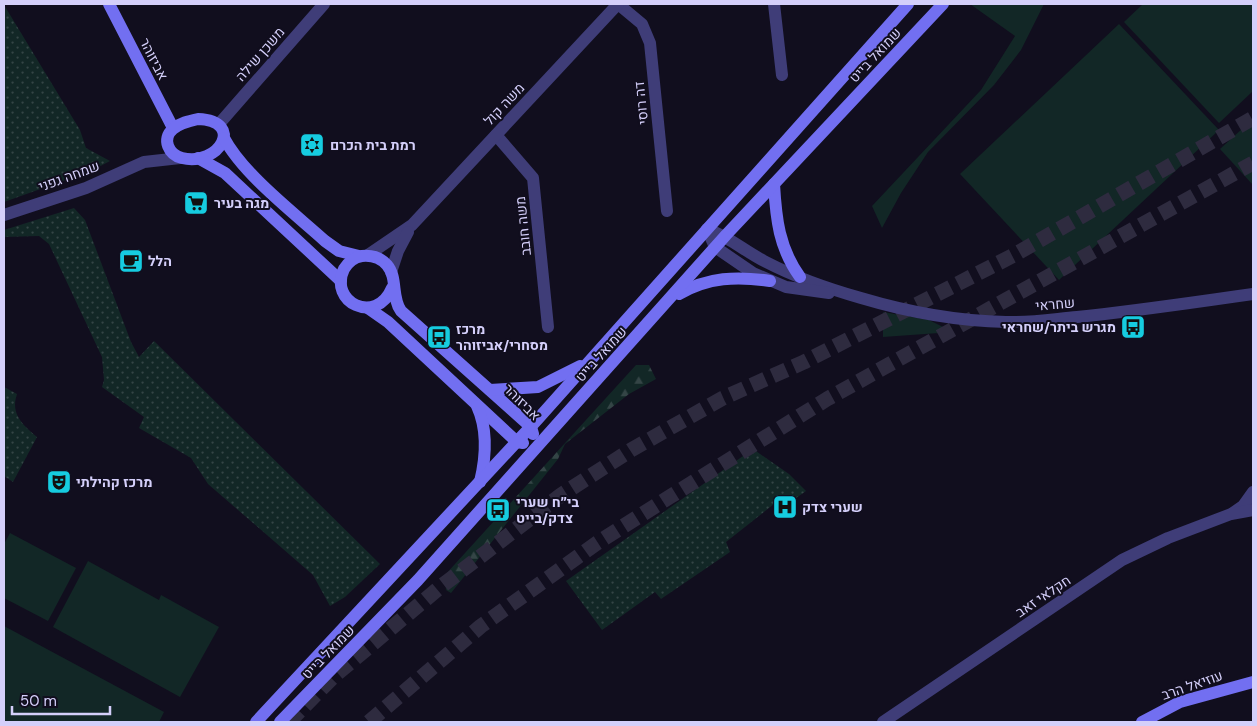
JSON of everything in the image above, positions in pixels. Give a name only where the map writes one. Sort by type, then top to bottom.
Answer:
[{"type":"street","name":"אביזוהר","points":[[109,4],[173,128]]},
{"type":"street","name":"משכן שילה","points":[[219,124],[324,4]]},
{"type":"street","name":"משה קול","points":[[364,256],[412,225],[618,4]]},
{"type":"street","name":"דה רוסי","points":[[618,4],[642,24],[650,43],[667,211]]},
{"type":"street","points":[[774,4],[782,75]]},
{"type":"street","name":"שמואל בייט","points":[[256,722],[531,427],[907,4]]},
{"type":"street","name":"שמואל בייט","points":[[280,722],[418,580],[672,298],[715,247],[943,4]]},
{"type":"street","points":[[224,138],[220,148],[207,156],[198,158],[180,158],[172,153],[167,143],[169,133],[173,128],[198,119],[214,121],[219,124],[231,150],[250,172],[325,241],[339,250],[382,260],[391,272]]},
{"type":"street","name":"משה חובב","points":[[496,135],[533,178],[548,327]]},
{"type":"street","name":"שמחה גפני","points":[[4,216],[86,188],[144,162],[167,143]]},
{"type":"street","name":"שמחה גפני","points":[[144,162],[180,158]]},
{"type":"street","points":[[198,158],[225,173],[341,281]]},
{"type":"street","points":[[774,184],[776,215],[781,243],[791,264],[800,277]]},
{"type":"street","name":"משה קול","points":[[391,272],[398,251],[412,225]]},
{"type":"street","name":"שחראי","points":[[706,229],[726,235],[759,258],[800,277],[860,298]]},
{"type":"street","name":"שחראי","points":[[706,229],[715,247],[742,266],[770,281],[786,286],[860,298],[946,317],[1008,322],[1139,311],[1253,294]]},
{"type":"street","points":[[364,256],[346,266],[341,281],[344,294],[349,300],[361,307],[368,308],[381,304],[386,300],[392,288]]},
{"type":"street","name":"אביזוהר","points":[[391,272],[394,298],[401,311],[531,427],[537,447]]},
{"type":"street","points":[[672,298],[697,285],[722,278],[770,281]]},
{"type":"street","points":[[368,308],[388,322],[517,442],[537,447]]},
{"type":"street","points":[[490,390],[538,387],[567,374],[594,356]]},
{"type":"street","points":[[475,402],[482,420],[484,438],[484,460],[480,482]]},
{"type":"street","points":[[1231,514],[1243,506],[1253,492]]},
{"type":"street","points":[[1231,514],[1253,510]]},
{"type":"street","name":"חקלאי זאב","points":[[882,722],[1122,560],[1168,538],[1231,514]]},
{"type":"street","name":"עוזיאל הרב","points":[[1142,722],[1180,702],[1253,682]]},
{"type":"street","points":[[251,722],[276,701]]},
{"type":"green space","points":[[970,4],[1044,4],[1021,50],[994,85],[928,152],[901,193],[882,228],[872,206],[981,90],[1015,36]]},
{"type":"green space","points":[[1143,4],[1253,4],[1253,91],[1219,123],[1124,22]]},
{"type":"green space","points":[[4,5],[80,130],[86,148],[110,161],[91,171],[4,202]]},
{"type":"green space","points":[[1119,24],[1219,130],[1059,280],[960,174]]},
{"type":"green space","points":[[1253,119],[1253,185],[1220,149]]},
{"type":"green space","points":[[74,208],[85,220],[131,342],[139,357],[154,341],[380,564],[345,597],[330,606],[313,575],[208,484],[191,458],[139,428],[144,417],[102,387],[104,380],[102,357],[49,244],[39,236],[4,237],[4,230]]},
{"type":"green space","points":[[883,312],[929,320],[953,332],[883,337]]},
{"type":"green space","points":[[636,365],[649,365],[656,379],[629,394],[565,444],[558,459],[451,593],[446,590],[445,575]]},
{"type":"green space","points":[[4,387],[17,394],[15,407],[19,418],[37,437],[13,482],[4,476]]},
{"type":"green space","points":[[753,449],[789,474],[806,491],[778,511],[774,504],[726,542],[730,552],[661,599],[655,592],[602,630],[566,581]]},
{"type":"green space","points":[[10,533],[76,568],[48,621],[4,598],[4,544]]},
{"type":"green space","points":[[88,561],[159,600],[161,595],[219,627],[180,697],[53,627]]},
{"type":"green space","points":[[4,626],[164,712],[159,722],[4,722]]},
{"type":"tunnel","points":[[289,722],[333,677],[439,588],[561,495],[631,450],[723,398],[804,362],[1014,255],[1253,118]]},
{"type":"tunnel","points":[[369,722],[481,626],[597,543],[671,496],[827,399],[1253,163]]},
{"type":"place","name":"רמת בית הכרם","points":[[312,145]]},
{"type":"place","name":"מגה בעיר","points":[[196,203]]},
{"type":"place","name":"הלל","points":[[131,261]]},
{"type":"place","name":"מגרש ביתר/שחראי","points":[[1133,327]]},
{"type":"place","name":"מרכז מסחרי/אביזוהר","points":[[439,337]]},
{"type":"place","name":"מרכז קהילתי","points":[[59,482]]},
{"type":"place","name":"שערי צדק","points":[[785,507]]},
{"type":"place","name":"בי״ח שערי צדק/בייט","points":[[498,510]]}]
